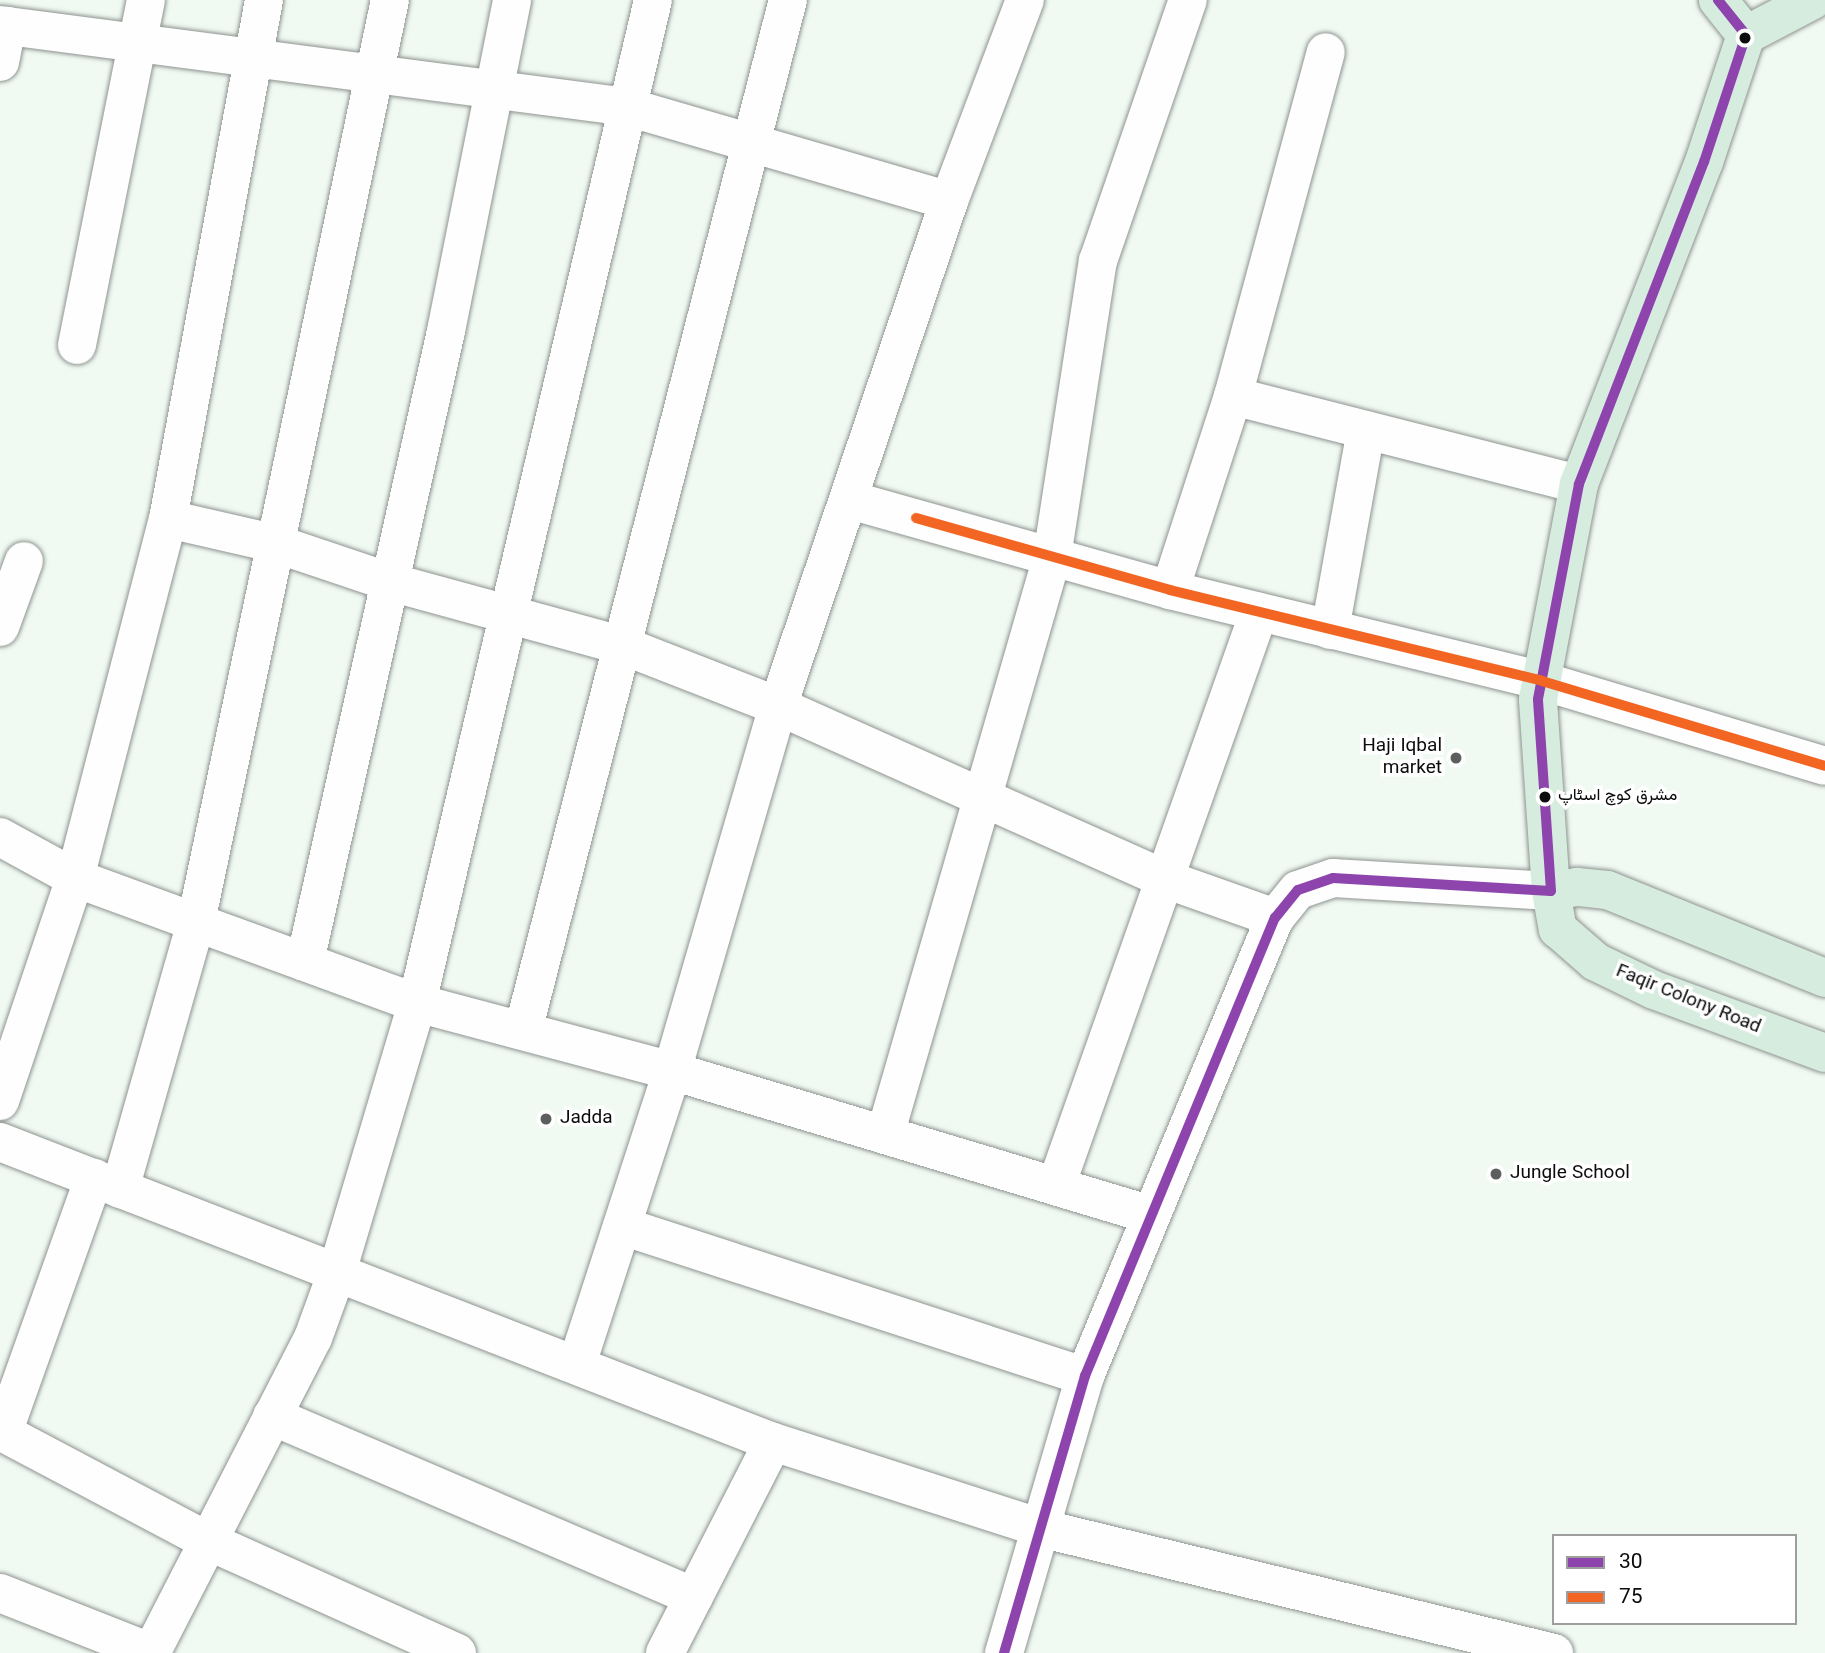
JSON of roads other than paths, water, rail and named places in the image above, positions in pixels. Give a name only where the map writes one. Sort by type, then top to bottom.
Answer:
[{"type":"main road","points":[[1718,0],[1746,35],[1813,0]]},
{"type":"main road","name":"Faqir Colony Road","points":[[1746,35],[1704,162],[1579,484],[1538,699],[1551,891],[1558,929],[1596,962],[1654,990],[1825,1053]]},
{"type":"main road","points":[[1551,891],[1577,887],[1607,890],[1825,978]]},
{"type":"street","points":[[77,345],[146,0]]},
{"type":"street","points":[[0,1101],[75,878],[168,519],[264,0]]},
{"type":"street","points":[[390,0],[377,74],[196,922],[107,1184],[2,1432],[208,1541],[416,1645],[457,1653]]},
{"type":"street","points":[[305,962],[390,582],[512,0]]},
{"type":"street","points":[[0,1593],[151,1653],[313,1338],[337,1272],[417,1003],[505,615],[653,0]]},
{"type":"street","points":[[523,1031],[788,0]]},
{"type":"street","points":[[577,1364],[672,1071],[778,706],[850,500],[949,201],[1025,0]]},
{"type":"street","points":[[885,1135],[1052,557],[1098,261],[1188,0]]},
{"type":"street","points":[[2,38],[139,43],[628,107],[949,201]]},
{"type":"street","points":[[1170,590],[1233,396],[1326,52]]},
{"type":"street","points":[[1233,396],[1579,484]]},
{"type":"street","points":[[1330,629],[1366,430]]},
{"type":"street","points":[[850,500],[1170,590],[1542,681],[1825,766]]},
{"type":"street","points":[[168,519],[276,544],[390,582],[624,646],[778,706],[981,800],[1165,879],[1275,918]]},
{"type":"street","points":[[0,627],[24,561]]},
{"type":"street","points":[[1056,1186],[1259,612]]},
{"type":"street","points":[[0,837],[75,878],[417,1003],[672,1071],[1151,1215]]},
{"type":"street","points":[[1004,1653],[1044,1529],[1085,1376],[1275,918],[1298,890],[1333,878],[1551,891]]},
{"type":"street","points":[[0,1142],[773,1442],[1044,1529],[1482,1644],[1554,1653]]},
{"type":"street","points":[[622,1226],[1085,1376]]},
{"type":"street","points":[[272,1416],[694,1597]]},
{"type":"street","points":[[665,1653],[773,1442]]},
{"type":"place","name":"Haji Iqbal market","points":[[1456,758]]},
{"type":"place","name":"مشرق کوچ اسٹاپ","points":[[1545,797]]},
{"type":"place","name":"Jadda","points":[[546,1119]]},
{"type":"place","name":"Jungle School","points":[[1496,1174]]}]
